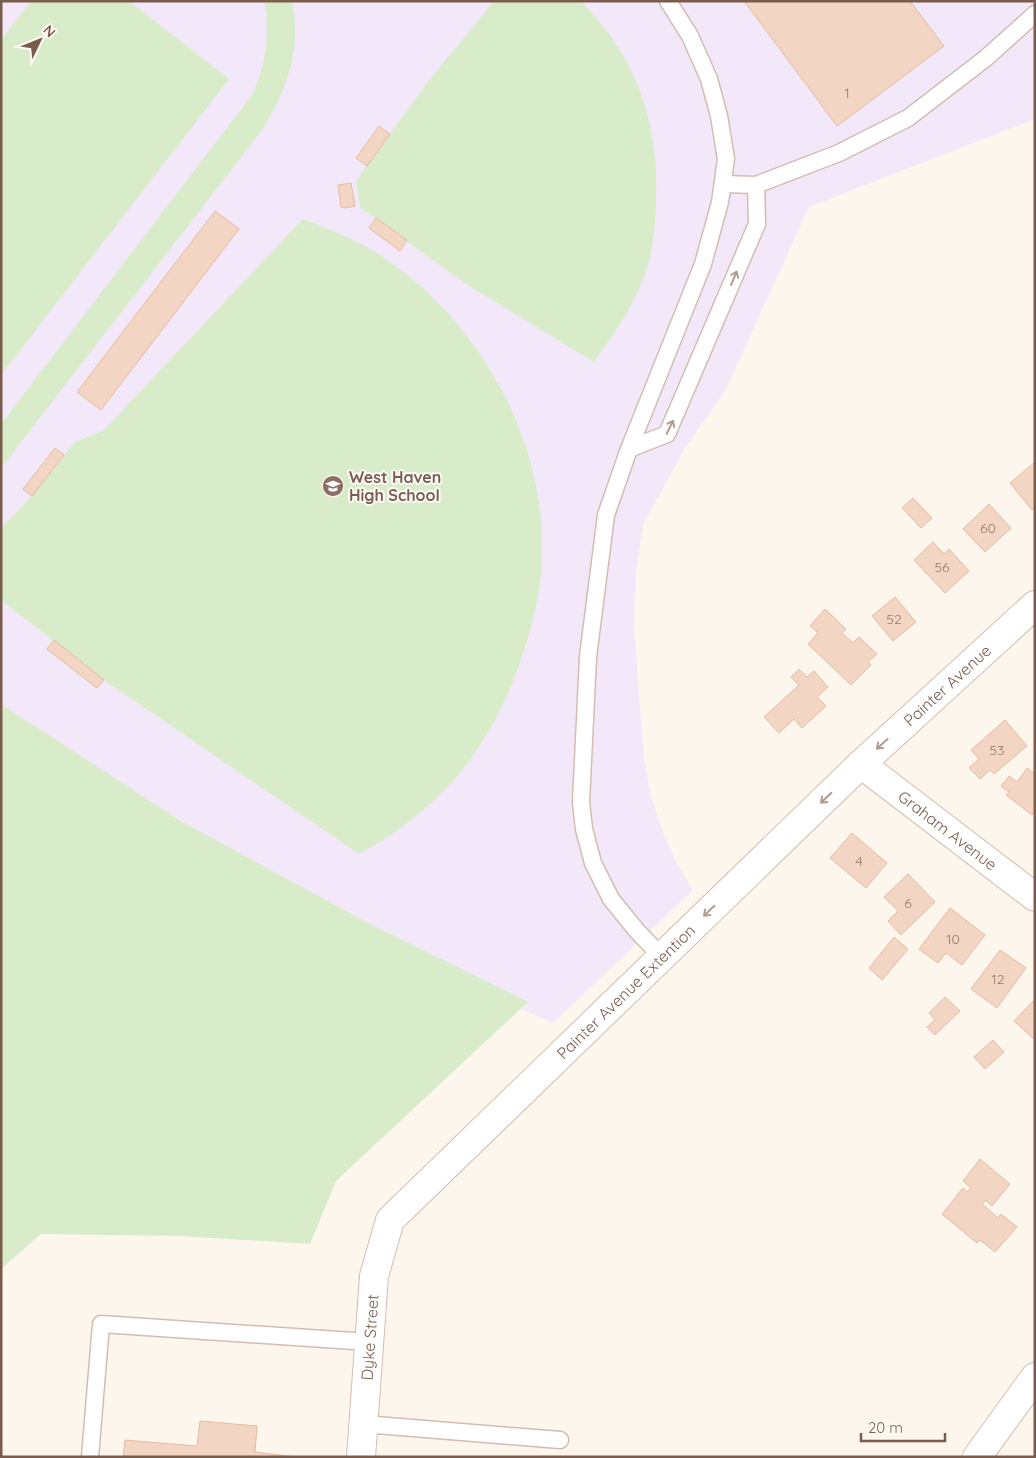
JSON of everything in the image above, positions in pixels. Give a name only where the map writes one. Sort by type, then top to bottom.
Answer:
[{"type":"street","name":"Painter Avenue","points":[[861,764],[1035,605]]},
{"type":"street","name":"Painter Avenue Extention","points":[[390,1220],[861,764]]},
{"type":"street","name":"Graham Avenue","points":[[861,764],[1035,897]]},
{"type":"street","name":"Dyke Street","points":[[361,1457],[374,1276],[390,1220]]},
{"type":"street","points":[[977,1457],[1035,1377]]},
{"type":"lane","points":[[662,957],[637,931],[611,899],[596,870],[584,829],[581,802],[588,657],[595,588],[606,515],[629,449],[703,264],[720,202],[726,159],[719,116],[709,79],[690,36],[668,1]]},
{"type":"lane","points":[[723,184],[756,185],[840,153],[908,118],[986,58],[1035,14]]},
{"type":"lane","points":[[629,449],[667,434],[757,224],[756,185]]},
{"type":"lane","points":[[90,1457],[101,1324],[369,1342]]},
{"type":"lane","points":[[364,1424],[560,1440]]},
{"type":"shaded area","name":"West Haven High School","points":[[1,1],[1035,1],[1035,119],[809,207],[725,391],[685,448],[643,524],[636,572],[634,628],[644,759],[651,796],[664,835],[676,862],[693,890],[553,1023],[380,947],[1,711]]},
{"type":"green space","points":[[31,1],[129,1],[229,79],[1,375],[1,40]]},
{"type":"green space","points":[[264,1],[292,1],[295,18],[295,36],[290,68],[279,100],[271,115],[262,130],[1,468],[1,424],[252,95],[261,72],[266,49],[267,25]]},
{"type":"green space","points":[[494,1],[581,1],[617,45],[641,93],[648,118],[656,172],[655,220],[650,259],[634,300],[594,362],[463,282],[360,207],[356,181],[427,83]]},
{"type":"green space","points":[[303,219],[362,244],[380,255],[418,284],[453,319],[482,357],[507,400],[525,445],[537,492],[542,540],[539,589],[525,649],[505,699],[491,727],[475,753],[436,798],[387,837],[359,854],[104,680],[1,600],[1,528],[32,496],[74,443],[104,430]]},
{"type":"green space","points":[[1,704],[179,820],[366,922],[528,1002],[336,1181],[310,1244],[179,1236],[41,1234],[1,1269]]},
{"type":"building","points":[[744,1],[910,1],[944,46],[837,126]]},
{"type":"building","points":[[379,126],[390,134],[367,166],[356,158]]},
{"type":"building","points":[[351,183],[355,206],[341,207],[338,185]]},
{"type":"building","points":[[215,211],[239,229],[101,410],[77,392]]},
{"type":"building","points":[[376,218],[407,240],[400,251],[369,228]]},
{"type":"building","points":[[55,448],[64,455],[32,496],[23,489]]},
{"type":"building","points":[[1035,462],[1035,507],[1032,510],[1010,483]]},
{"type":"building","points":[[913,498],[932,518],[921,528],[902,508]]},
{"type":"building","points":[[989,504],[1011,528],[985,552],[963,529]]},
{"type":"building","points":[[933,542],[944,554],[949,549],[969,571],[945,593],[914,560]]},
{"type":"building","points":[[895,597],[916,622],[893,641],[872,616]]},
{"type":"building","points":[[825,609],[846,629],[842,633],[853,643],[859,637],[877,654],[868,662],[871,665],[851,685],[808,644],[818,633],[810,626]]},
{"type":"building","points":[[54,640],[104,680],[97,688],[47,649]]},
{"type":"building","points":[[799,669],[807,677],[814,671],[828,687],[817,697],[826,706],[802,728],[794,719],[779,733],[764,717],[799,685],[791,677]]},
{"type":"building","points":[[1005,720],[1027,746],[994,774],[990,770],[980,779],[969,768],[979,759],[971,750]]},
{"type":"building","points":[[1027,768],[1035,774],[1035,811],[1032,815],[1006,795],[1009,792],[1001,786],[1009,776],[1017,782]]},
{"type":"building","points":[[852,833],[887,863],[866,888],[830,858]]},
{"type":"building","points":[[908,874],[935,902],[901,935],[888,921],[898,911],[884,897]]},
{"type":"building","points":[[950,908],[985,935],[962,965],[946,953],[938,963],[919,949]]},
{"type":"building","points":[[894,937],[908,949],[882,980],[869,968]]},
{"type":"building","points":[[1000,950],[1026,968],[997,1008],[971,989]]},
{"type":"building","points":[[945,997],[960,1011],[935,1035],[927,1027],[935,1020],[929,1013]]},
{"type":"building","points":[[1035,999],[1035,1040],[1014,1021]]},
{"type":"building","points":[[993,1040],[1004,1052],[985,1069],[974,1057]]},
{"type":"building","points":[[980,1159],[1010,1184],[992,1206],[986,1200],[982,1204],[998,1218],[1001,1214],[1017,1227],[995,1252],[980,1240],[977,1243],[942,1214],[963,1188],[967,1192],[971,1188],[963,1181]]},
{"type":"building","points":[[200,1421],[257,1426],[255,1452],[295,1457],[123,1457],[125,1440],[197,1446]]},
{"type":"place","name":"West Haven High School","points":[[333,486]]}]
